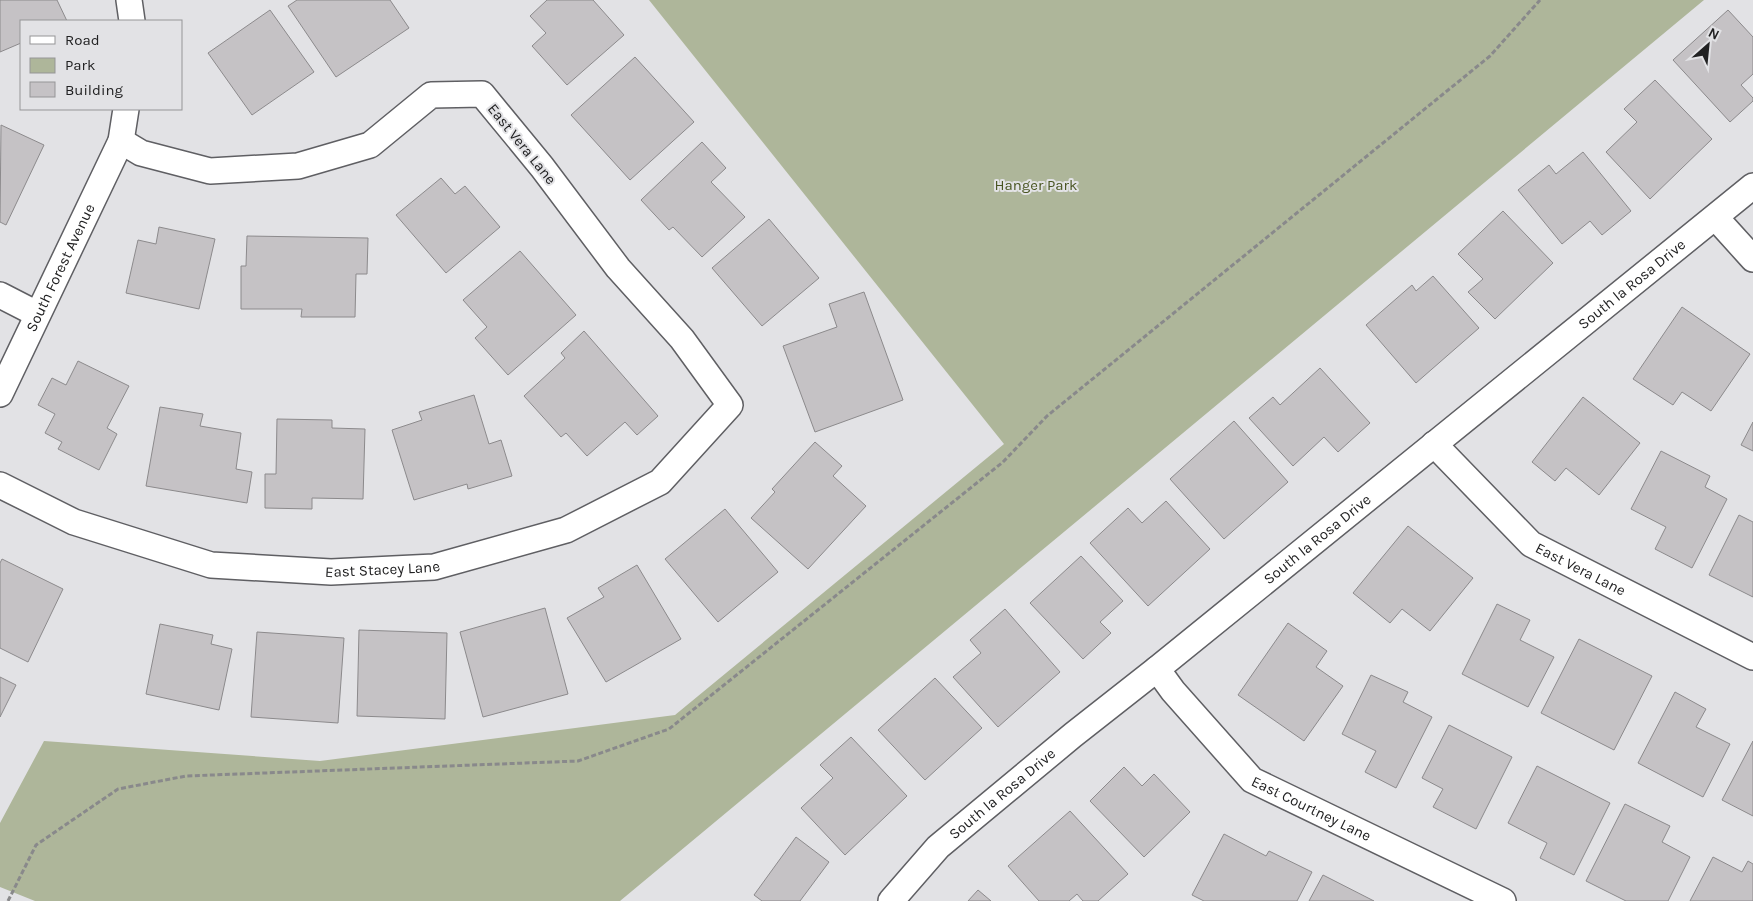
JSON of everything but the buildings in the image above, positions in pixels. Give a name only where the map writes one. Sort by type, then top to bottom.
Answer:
[{"type":"street","points":[[129,0],[132,20]]},
{"type":"street","name":"East Vera Lane","points":[[121,142],[141,153],[210,171],[298,166],[370,145],[431,95],[482,94],[542,167],[618,268],[682,339],[730,406]]},
{"type":"street","points":[[121,142],[126,110]]},
{"type":"street","name":"South Forest Avenue","points":[[0,394],[121,142]]},
{"type":"street","name":"South la Rosa Drive","points":[[891,901],[938,847],[1073,735],[1716,218],[1753,186]]},
{"type":"street","points":[[1716,218],[1753,259]]},
{"type":"street","points":[[0,294],[37,314]]},
{"type":"street","name":"East Stacey Lane","points":[[0,485],[74,522],[211,565],[331,572],[434,567],[566,530],[660,482],[730,406]]},
{"type":"street","name":"East Vera Lane","points":[[1434,444],[1530,544],[1753,657]]},
{"type":"street","name":"East Courtney Lane","points":[[1157,669],[1173,691],[1252,780],[1503,901]]},
{"type":"path","points":[[8,901],[36,845],[118,789],[186,776],[578,761],[669,729],[1003,462],[1047,416],[1490,56],[1540,0]]},
{"type":"green space","name":"Hanger Park","points":[[649,0],[1704,0],[620,901],[35,901],[0,887],[0,823],[44,741],[320,761],[675,715],[1004,444]]}]
